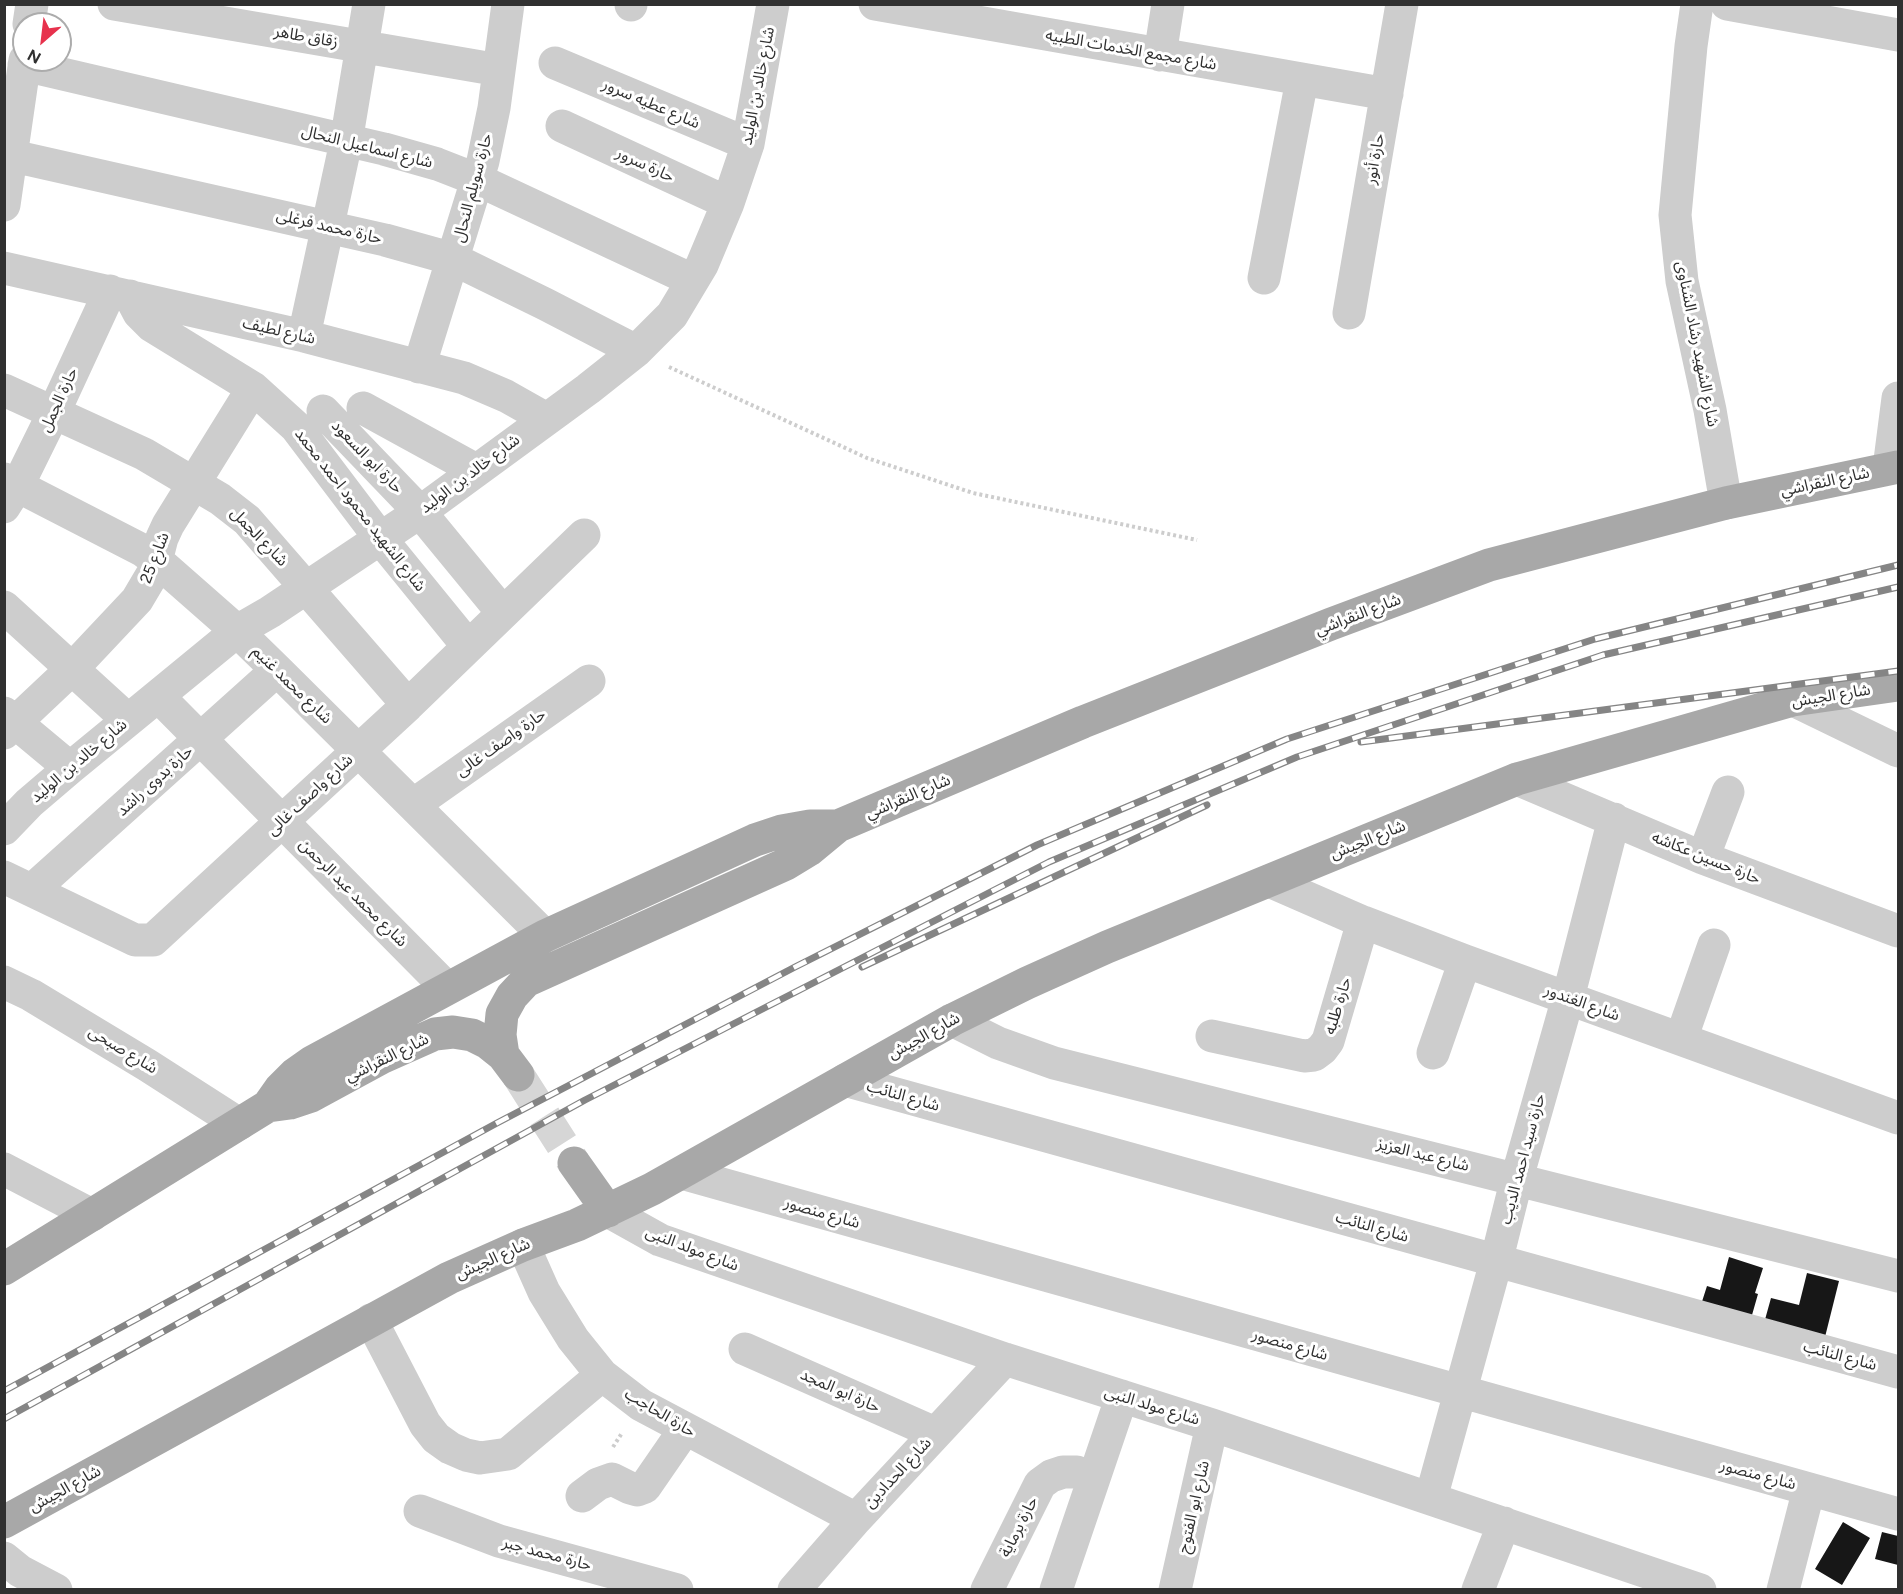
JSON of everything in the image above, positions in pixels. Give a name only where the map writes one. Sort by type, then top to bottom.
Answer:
[{"type":"main road","name":"شارع النقراشي","points":[[268,1106],[290,1103],[310,1096],[381,1058],[435,1034],[453,1032],[472,1035],[488,1043],[511,1065],[500,1035],[502,1014],[512,996],[526,981],[786,864],[838,826],[1083,722],[1331,624],[1489,565],[1726,503],[1894,468]]},
{"type":"main road","name":"شارع الجيش","points":[[4,1522],[449,1278],[523,1245],[577,1225],[682,1173],[952,1020],[1107,947],[1517,778],[1793,700],[1899,685]]},
{"type":"main road","name":"شارع النقراشي","points":[[4,1269],[268,1106],[295,1074],[312,1062],[447,988],[545,936],[755,840],[782,831],[810,826],[838,826]]},
{"type":"main road","points":[[574,1162],[608,1210]]},
{"type":"street","name":"زقاق طاهر","points":[[114,4],[499,70]]},
{"type":"street","points":[[304,336],[346,142],[369,4]]},
{"type":"street","name":"حارة سويلم النحال","points":[[419,367],[478,180],[494,108],[508,4]]},
{"type":"street","name":"شارع خالد بن الوليد","points":[[4,829],[29,803],[70,768],[237,632],[420,512],[545,418],[588,389],[636,351],[672,315],[702,265],[728,203],[748,144],[773,4]]},
{"type":"street","name":"شارع مجمع الخدمات الطبيه","points":[[875,4],[1386,94]]},
{"type":"street","points":[[1160,55],[1168,4]]},
{"type":"street","name":"حارة أنور","points":[[1349,313],[1402,4]]},
{"type":"street","name":"شارع الشهيد رشاد الشناوى","points":[[1697,4],[1689,57],[1675,214],[1682,281],[1710,410],[1726,503]]},
{"type":"street","points":[[1727,4],[1899,35]]},
{"type":"street","name":"شارع عطيه سرور","points":[[555,63],[748,144]]},
{"type":"street","points":[[4,205],[8,154],[23,72]]},
{"type":"street","name":"شارع اسماعيل النحال","points":[[65,72],[437,164],[478,180],[692,280]]},
{"type":"street","points":[[1264,278],[1302,80]]},
{"type":"street","name":"حارة سرور","points":[[562,126],[728,203]]},
{"type":"street","name":"حارة محمد فرغلى","points":[[8,154],[385,240],[453,259],[636,351]]},
{"type":"street","name":"شارع لطيف","points":[[4,267],[304,336],[474,382],[506,396],[545,418]]},
{"type":"street","name":"شارع الشهيد محمود احمد محمد","points":[[120,293],[152,326],[253,388],[296,427],[380,538],[468,646]]},
{"type":"street","name":"حارة الجمل","points":[[9,490],[120,293]]},
{"type":"street","name":"شارع 25","points":[[8,723],[73,668],[137,600],[153,573],[162,538],[168,525],[253,388]]},
{"type":"street","name":"شارع الجمل","points":[[4,390],[144,454],[194,482],[247,520],[408,705]]},
{"type":"street","points":[[1894,468],[1899,398]]},
{"type":"street","points":[[363,408],[476,470]]},
{"type":"street","name":"حارة ابو السعود","points":[[322,411],[420,512],[503,613]]},
{"type":"street","name":"شارع محمد غنيم","points":[[9,490],[142,550],[156,561],[277,670],[545,936]]},
{"type":"street","name":"شارع واصف غالى","points":[[18,884],[135,940],[153,940],[408,705],[584,535]]},
{"type":"street","points":[[4,607],[128,720]]},
{"type":"street","name":"حارة بدوى راشد","points":[[18,884],[202,738],[277,670]]},
{"type":"street","name":"حارة واصف غالى","points":[[413,805],[589,681]]},
{"type":"street","name":"شارع محمد عبد الرحمن","points":[[158,696],[447,988]]},
{"type":"street","points":[[1793,700],[1899,751]]},
{"type":"street","points":[[8,723],[70,768]]},
{"type":"street","name":"حارة حسين عكاشه","points":[[1517,778],[1703,858],[1899,931]]},
{"type":"street","points":[[1703,858],[1728,792]]},
{"type":"street","name":"حارة سيد احمد الديب","points":[[1431,1498],[1568,998],[1614,819]]},
{"type":"street","name":"شارع الغندور","points":[[1269,881],[1363,922],[1465,961],[1899,1118]]},
{"type":"street","name":"حارة طلبه","points":[[1212,1036],[1304,1056],[1322,1049],[1328,1041],[1363,922]]},
{"type":"street","points":[[1681,1039],[1714,945]]},
{"type":"street","points":[[1433,1053],[1465,961]]},
{"type":"street","name":"شارع صبحى","points":[[4,982],[32,995],[239,1124]]},
{"type":"street","name":"شارع عبد العزيز","points":[[952,1020],[998,1043],[1054,1063],[1899,1276]]},
{"type":"street","name":"شارع النائب","points":[[845,1080],[1899,1372]]},
{"type":"street","points":[[4,1169],[92,1215]]},
{"type":"street","name":"شارع منصور","points":[[682,1173],[1899,1514]]},
{"type":"street","name":"شارع مولد النبى","points":[[608,1210],[632,1226],[660,1240],[1005,1359],[1212,1425],[1700,1590]]},
{"type":"street","name":"حارة الحاجب","points":[[523,1245],[544,1292],[573,1338],[602,1375],[641,1405],[855,1519]]},
{"type":"street","points":[[371,1320],[425,1424],[436,1438],[466,1455],[480,1458],[508,1455],[602,1375]]},
{"type":"street","name":"حارة ابو المجد","points":[[745,1349],[935,1433]]},
{"type":"street","name":"شارع الحدادين","points":[[794,1590],[855,1519],[1005,1359]]},
{"type":"street","points":[[1056,1590],[1122,1396]]},
{"type":"street","name":"شارع ابو الفتوح","points":[[1181,1588],[1212,1425]]},
{"type":"street","points":[[582,1496],[606,1480],[612,1479],[637,1490],[645,1487],[685,1429]]},
{"type":"street","name":"حارة برماية","points":[[987,1590],[1040,1484],[1051,1476],[1063,1472],[1077,1472],[1093,1480]]},
{"type":"street","points":[[1784,1590],[1809,1489]]},
{"type":"street","name":"حارة محمد جبر","points":[[420,1511],[499,1541],[677,1590]]},
{"type":"street","points":[[1478,1590],[1504,1523]]},
{"type":"street","points":[[4,1558],[20,1571],[56,1590]]},
{"type":"path","points":[[636,351],[867,458],[973,493],[1197,540]]},
{"type":"building","points":[[1729,1257],[1763,1268],[1748,1329],[1698,1314],[1707,1286],[1720,1290]]},
{"type":"building","points":[[1807,1273],[1839,1281],[1822,1349],[1761,1334],[1771,1298],[1799,1305]]},
{"type":"building","points":[[1843,1522],[1870,1538],[1842,1585],[1815,1569]]},
{"type":"building","points":[[1882,1532],[1898,1536],[1898,1565],[1875,1559]]},
{"type":"tunnel","points":[[518,1075],[574,1163]]},
{"type":"railway","points":[[4,1391],[497,1123],[795,967],[1037,845],[1287,739],[1595,639],[1898,565]]},
{"type":"railway","points":[[4,1419],[585,1100],[1049,862],[1297,757],[1603,655],[1898,587]]},
{"type":"railway","points":[[1361,742],[1898,671]]},
{"type":"railway","points":[[862,967],[1207,805]]}]
